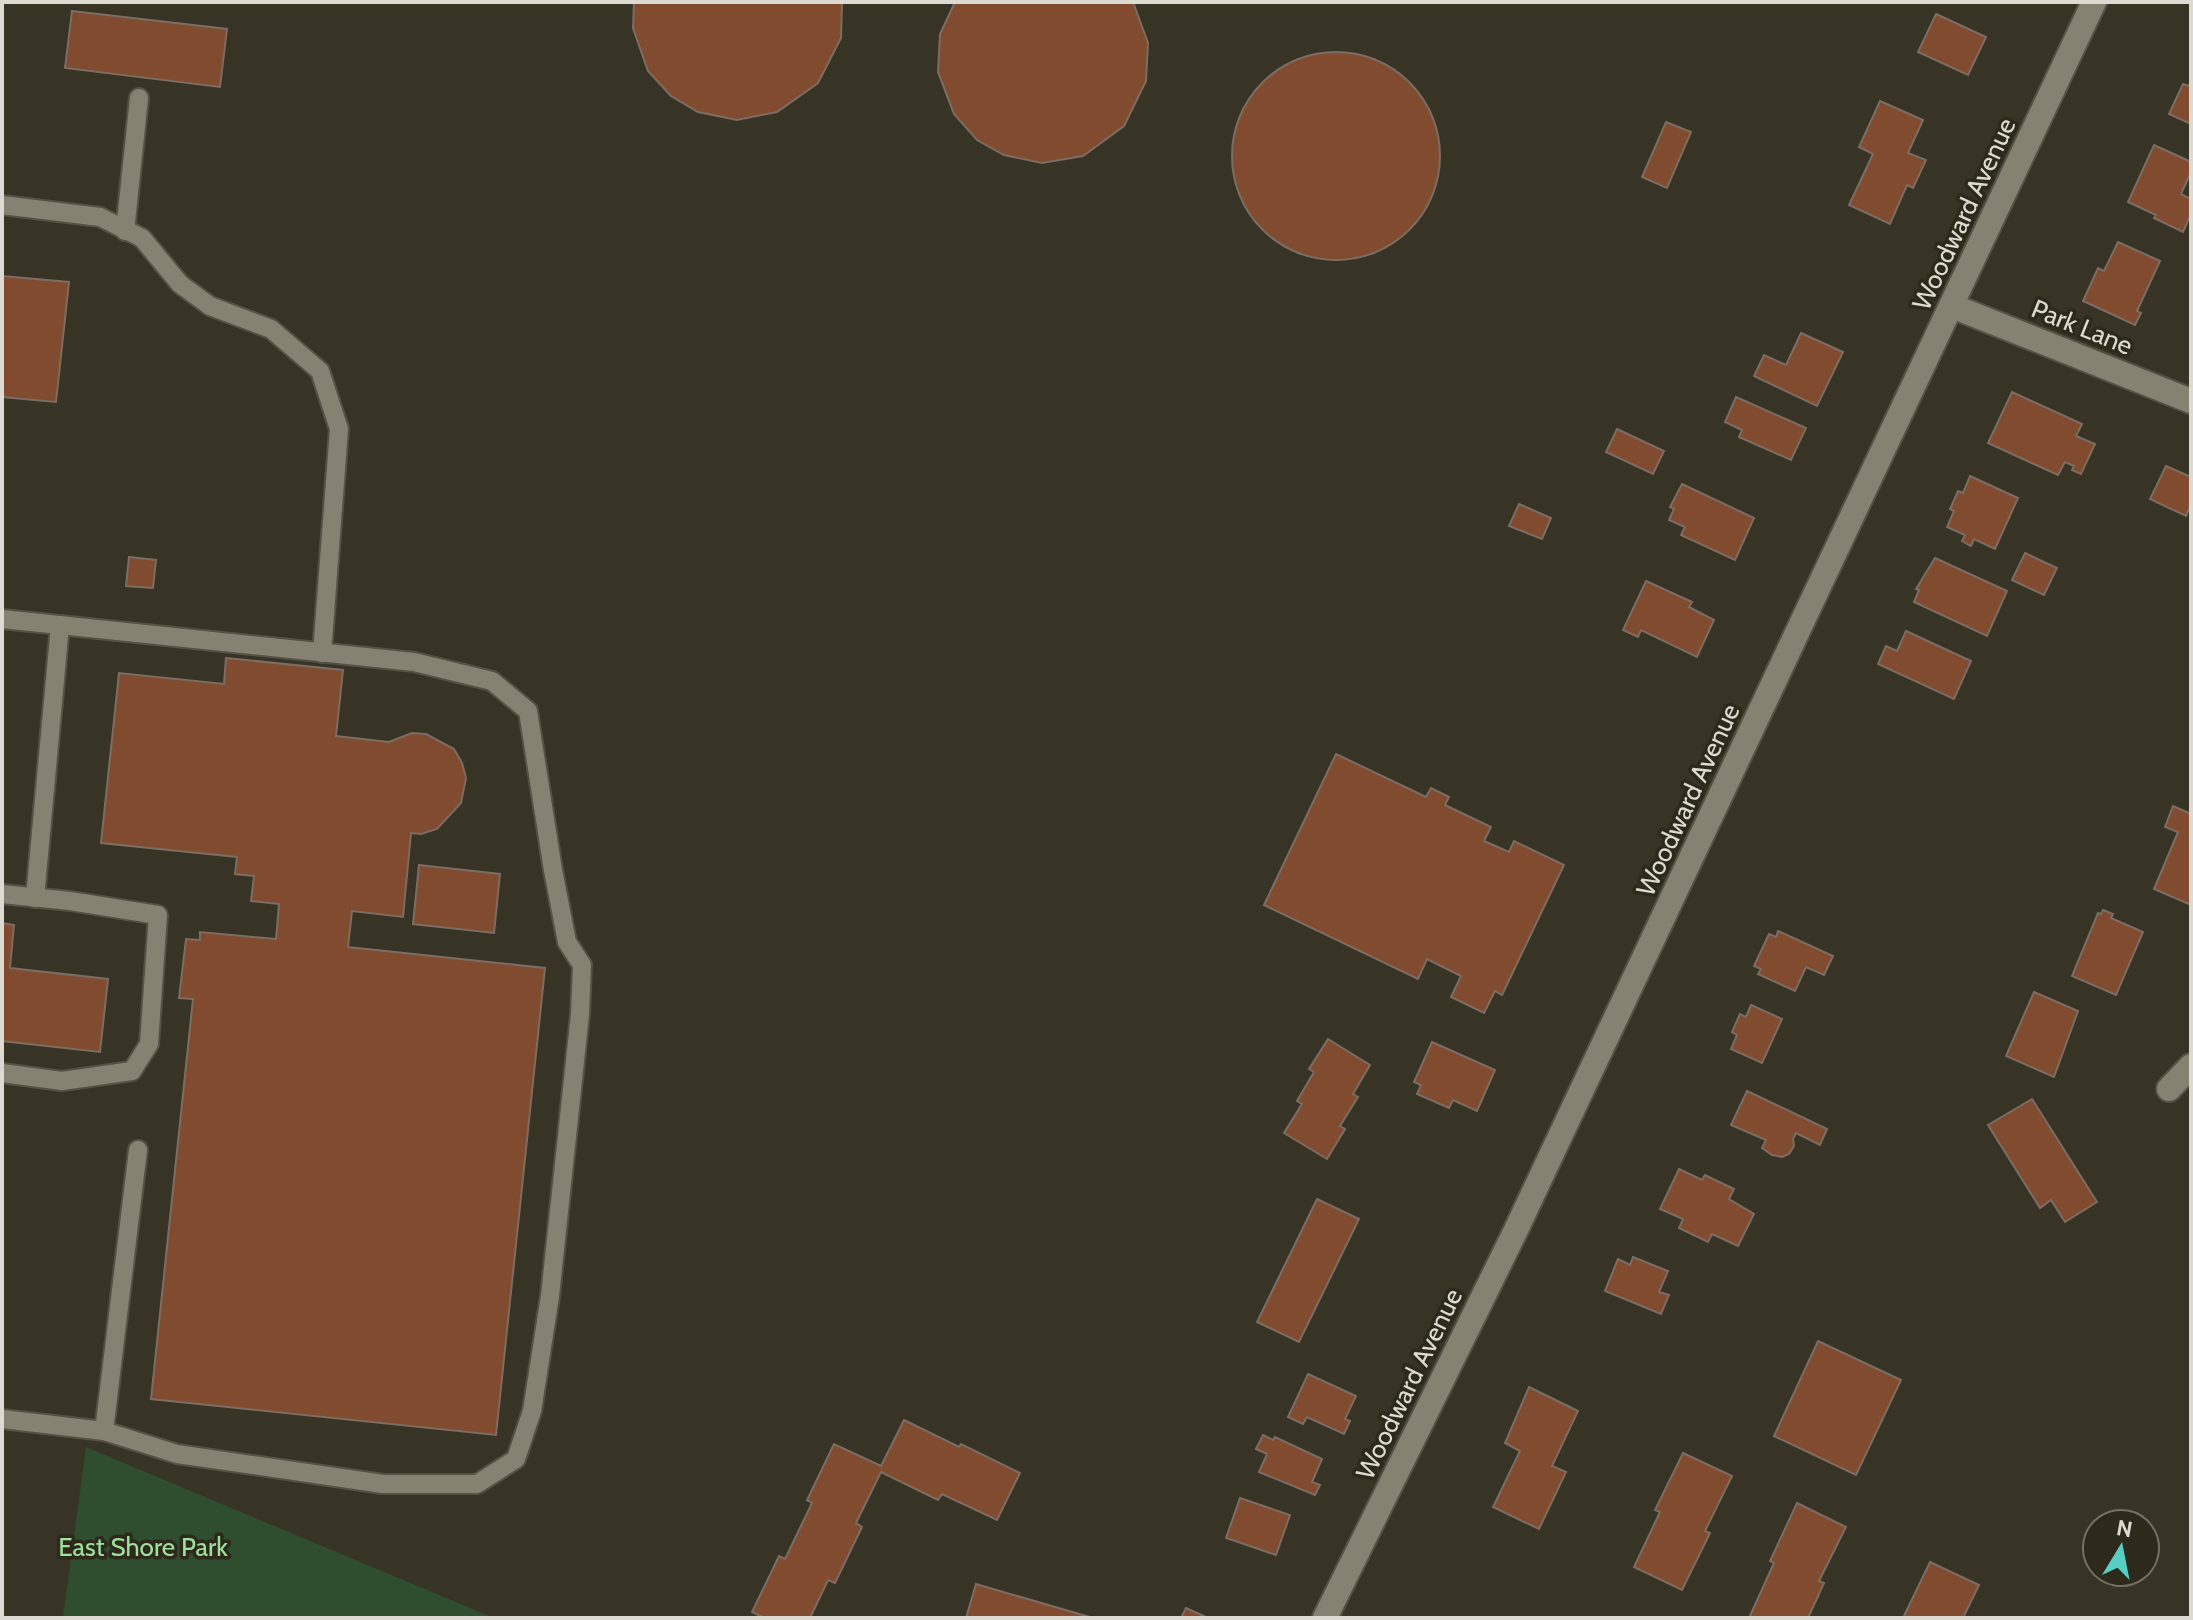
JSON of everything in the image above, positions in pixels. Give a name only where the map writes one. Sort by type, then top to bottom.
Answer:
[{"type":"street","name":"Woodward Avenue","points":[[1325,1618],[1501,1261],[2094,2]]},
{"type":"street","name":"Park Lane","points":[[1952,306],[2191,401]]},
{"type":"street","points":[[2169,1089],[2191,1066]]},
{"type":"lane","points":[[125,231],[139,98]]},
{"type":"lane","points":[[2,205],[100,217],[142,238],[180,284],[210,306],[271,329],[320,371],[339,429],[322,653]]},
{"type":"lane","points":[[2,619],[414,662],[492,681],[528,711],[567,942],[582,965],[580,1014],[550,1296],[532,1411],[516,1459],[477,1484],[383,1484],[177,1454],[104,1431],[2,1419]]},
{"type":"lane","points":[[35,898],[60,625]]},
{"type":"lane","points":[[2,894],[158,915],[149,1044],[132,1071],[62,1081],[2,1073]]},
{"type":"lane","points":[[104,1431],[138,1150]]},
{"type":"green space","name":"East Shore Park","points":[[86,1447],[494,1618],[63,1618]]},
{"type":"building","points":[[634,2],[842,2],[841,38],[818,83],[777,112],[737,120],[698,112],[671,96],[648,71],[633,28]]},
{"type":"building","points":[[955,2],[1133,2],[1148,43],[1146,81],[1124,126],[1083,156],[1042,163],[1004,155],[977,140],[954,114],[938,72],[940,34]]},
{"type":"building","points":[[72,11],[227,29],[220,87],[65,68]]},
{"type":"building","points":[[1936,14],[1986,37],[1968,75],[1918,52]]},
{"type":"building","points":[[1336,52],[1376,60],[1410,82],[1432,116],[1440,156],[1432,196],[1410,230],[1376,252],[1336,260],[1296,252],[1262,230],[1240,196],[1232,156],[1240,116],[1262,82],[1296,60]]},
{"type":"building","points":[[2191,81],[2191,124],[2169,114],[2183,84],[2189,86]]},
{"type":"building","points":[[1880,101],[1923,120],[1908,153],[1926,160],[1913,188],[1907,185],[1890,224],[1849,205],[1873,154],[1859,147]]},
{"type":"building","points":[[1666,122],[1691,132],[1667,188],[1642,177]]},
{"type":"building","points":[[2154,145],[2191,162],[2191,172],[2181,194],[2191,199],[2191,214],[2183,232],[2128,202]]},
{"type":"building","points":[[2118,242],[2160,261],[2137,311],[2141,313],[2135,325],[2083,301],[2098,268],[2104,271]]},
{"type":"building","points":[[2,276],[69,282],[56,402],[2,397]]},
{"type":"building","points":[[1801,333],[1843,352],[1817,406],[1754,376],[1764,355],[1786,365]]},
{"type":"building","points":[[2012,392],[2082,424],[2076,436],[2095,444],[2081,474],[2065,462],[2058,475],[1988,443]]},
{"type":"building","points":[[1736,397],[1806,428],[1791,460],[1739,437],[1742,430],[1725,422]]},
{"type":"building","points":[[1617,429],[1664,451],[1653,474],[1606,452]]},
{"type":"building","points":[[2166,466],[2191,477],[2191,504],[2186,516],[2150,499]]},
{"type":"building","points":[[1970,476],[2018,498],[1995,549],[1974,539],[1971,546],[1962,541],[1965,535],[1947,527],[1958,491],[1963,493]]},
{"type":"building","points":[[1682,484],[1754,518],[1735,560],[1681,535],[1685,527],[1669,520],[1674,509],[1670,507]]},
{"type":"building","points":[[1519,504],[1551,518],[1542,539],[1509,526]]},
{"type":"building","points":[[2025,553],[2057,568],[2044,595],[2012,580]]},
{"type":"building","points":[[129,557],[156,560],[153,588],[126,586]]},
{"type":"building","points":[[1935,558],[2007,591],[1987,636],[1914,602],[1919,590],[1916,589]]},
{"type":"building","points":[[1646,581],[1692,602],[1689,607],[1714,620],[1697,657],[1641,630],[1638,637],[1623,630]]},
{"type":"building","points":[[1906,631],[1971,661],[1954,699],[1878,664],[1886,646],[1897,651]]},
{"type":"building","points":[[226,658],[343,670],[336,736],[389,742],[412,733],[426,734],[454,749],[462,763],[466,778],[461,803],[437,829],[421,834],[411,833],[403,917],[352,911],[348,947],[545,968],[496,1435],[151,1399],[193,999],[179,998],[186,939],[200,940],[200,932],[276,939],[279,904],[251,901],[254,876],[235,874],[237,857],[101,843],[119,673],[224,684]]},
{"type":"building","points":[[1336,754],[1426,797],[1431,788],[1449,797],[1445,805],[1491,827],[1484,841],[1509,852],[1514,841],[1564,865],[1502,995],[1495,991],[1484,1013],[1451,997],[1461,976],[1427,959],[1418,979],[1264,905]]},
{"type":"building","points":[[2173,806],[2191,814],[2191,905],[2154,889],[2178,832],[2165,827]]},
{"type":"building","points":[[419,865],[500,874],[494,933],[413,924]]},
{"type":"building","points":[[2103,910],[2113,914],[2111,918],[2143,932],[2116,995],[2072,976],[2098,913],[2101,914]]},
{"type":"building","points":[[2,923],[14,925],[10,968],[108,979],[100,1052],[2,1041]]},
{"type":"building","points":[[1778,931],[1833,956],[1824,975],[1806,967],[1795,991],[1758,974],[1761,969],[1754,966],[1769,934],[1776,937]]},
{"type":"building","points":[[2034,992],[2078,1011],[2054,1077],[2006,1056]]},
{"type":"building","points":[[1751,1005],[1782,1019],[1762,1063],[1731,1049],[1737,1035],[1732,1032],[1740,1014],[1746,1017]]},
{"type":"building","points":[[1328,1039],[1370,1065],[1353,1094],[1358,1097],[1340,1126],[1345,1129],[1327,1159],[1284,1133],[1302,1104],[1297,1101],[1314,1072],[1309,1069]]},
{"type":"building","points":[[1432,1042],[1495,1070],[1477,1111],[1453,1100],[1449,1108],[1417,1094],[1421,1085],[1414,1082]]},
{"type":"building","points":[[1747,1091],[1827,1129],[1820,1145],[1796,1133],[1789,1154],[1782,1157],[1772,1155],[1762,1148],[1766,1140],[1731,1125]]},
{"type":"building","points":[[2032,1099],[2097,1202],[2065,1222],[2051,1200],[2040,1208],[1988,1125]]},
{"type":"building","points":[[1679,1169],[1702,1180],[1705,1175],[1734,1189],[1729,1199],[1754,1214],[1738,1246],[1712,1234],[1708,1242],[1679,1228],[1683,1219],[1660,1209]]},
{"type":"building","points":[[1317,1199],[1359,1219],[1299,1342],[1257,1322]]},
{"type":"building","points":[[1633,1257],[1668,1271],[1659,1292],[1669,1295],[1661,1314],[1605,1291],[1618,1259],[1630,1265]]},
{"type":"building","points":[[1818,1341],[1901,1380],[1856,1475],[1774,1436]]},
{"type":"building","points":[[1308,1374],[1356,1396],[1345,1419],[1350,1421],[1344,1434],[1307,1417],[1303,1424],[1288,1417]]},
{"type":"building","points":[[1529,1387],[1578,1411],[1552,1466],[1566,1472],[1539,1529],[1493,1507],[1520,1451],[1505,1443]]},
{"type":"building","points":[[904,1420],[1020,1473],[997,1520],[942,1494],[938,1500],[881,1472],[856,1523],[862,1527],[835,1583],[828,1580],[810,1618],[765,1618],[752,1612],[779,1556],[785,1559],[812,1503],[807,1500],[834,1444],[881,1466]]},
{"type":"building","points":[[1263,1435],[1273,1440],[1275,1437],[1322,1459],[1312,1482],[1320,1485],[1315,1495],[1259,1472],[1267,1454],[1256,1449]]},
{"type":"building","points":[[1683,1453],[1732,1476],[1705,1531],[1710,1533],[1682,1590],[1634,1567],[1660,1512],[1655,1510]]},
{"type":"building","points":[[1240,1498],[1290,1515],[1276,1555],[1226,1538]]},
{"type":"building","points":[[1797,1503],[1846,1527],[1819,1581],[1824,1583],[1808,1618],[1749,1618],[1774,1563],[1770,1561]]},
{"type":"building","points":[[1930,1562],[1979,1585],[1963,1618],[1903,1618]]},
{"type":"building","points":[[976,1584],[1093,1618],[966,1618]]},
{"type":"building","points":[[1186,1608],[1208,1618],[1181,1618]]}]
